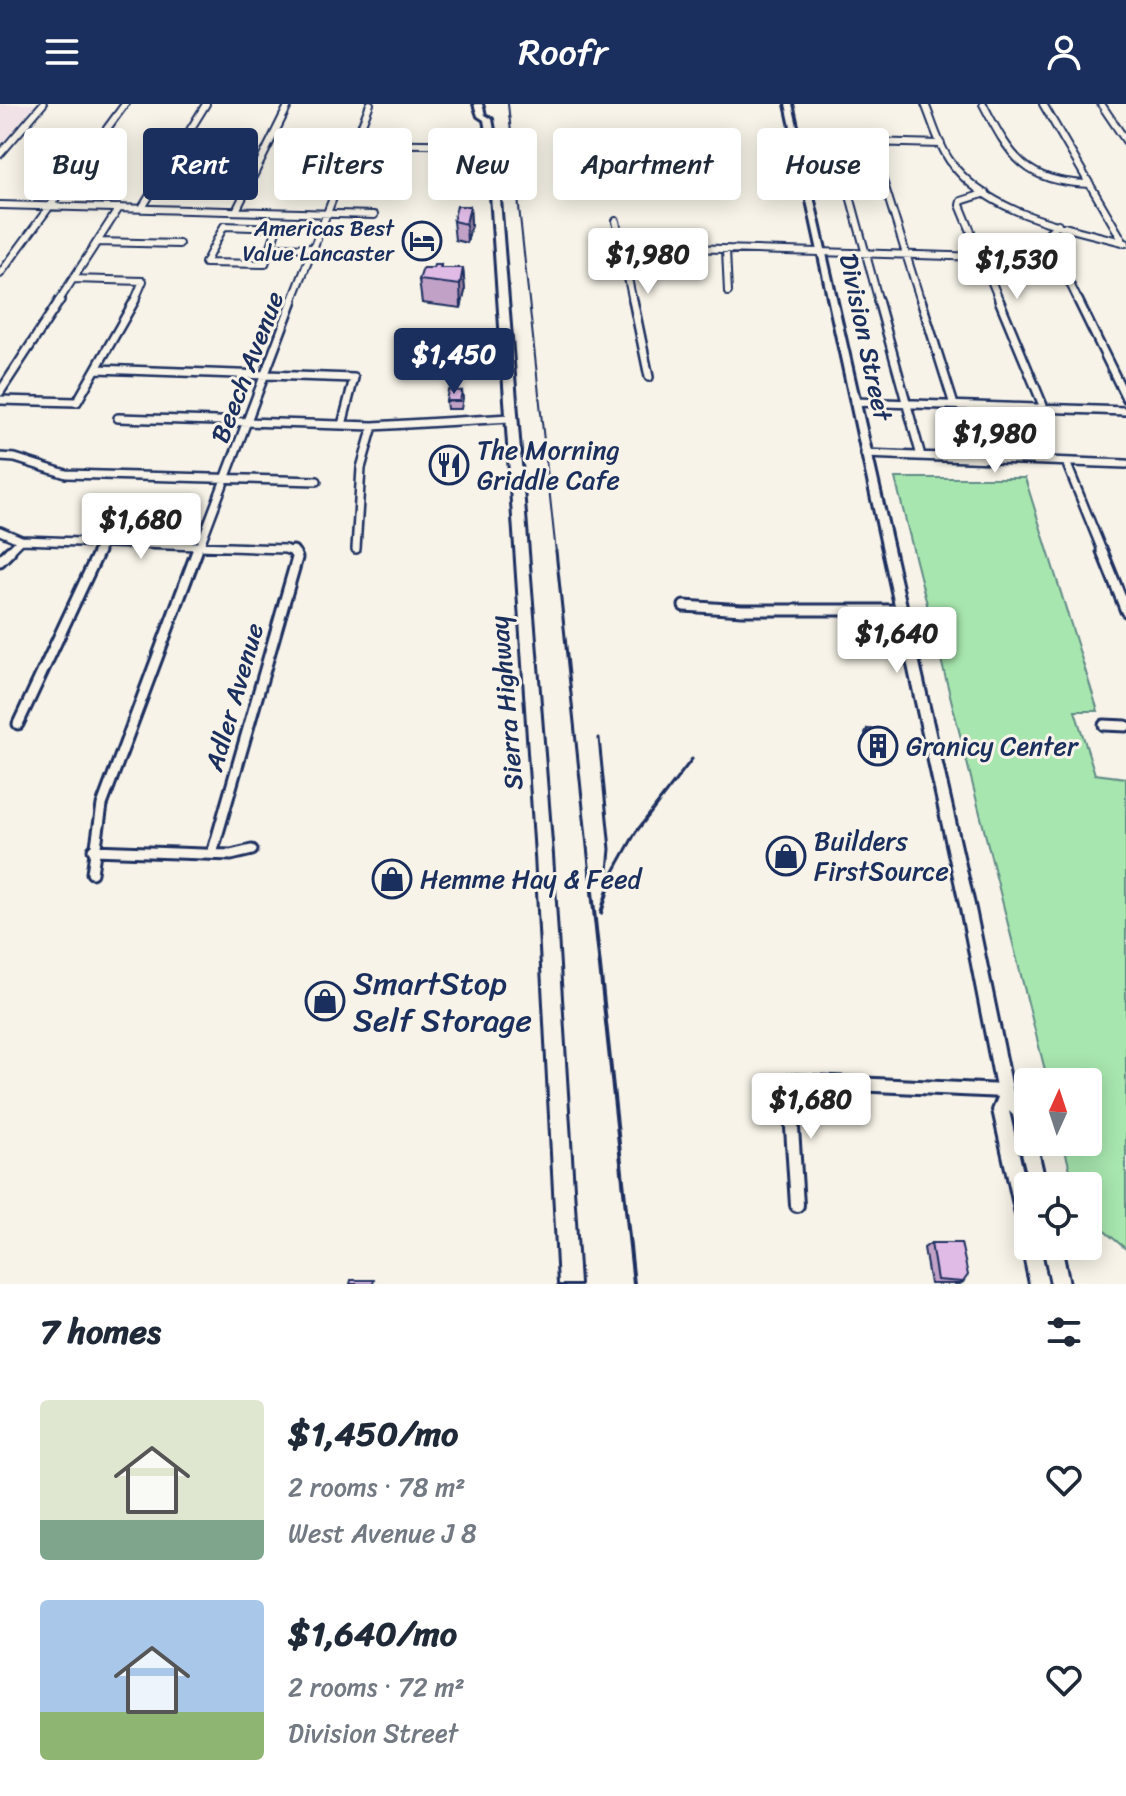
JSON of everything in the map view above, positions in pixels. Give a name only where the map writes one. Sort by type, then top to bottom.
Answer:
[{"type":"main road","name":"Sierra Highway","points":[[478,104],[482,116],[488,119]]},
{"type":"main road","name":"Sierra Highway","points":[[489,104],[492,115],[488,119],[489,128]]},
{"type":"main road","name":"Division Street","points":[[789,104],[794,128]]},
{"type":"main road","name":"Sierra Highway","points":[[495,200],[545,868],[569,1284]]},
{"type":"main road","name":"Division Street","points":[[810,200],[968,909],[1005,1094],[1001,1110],[1015,1172]]},
{"type":"main road","name":"Division Street","points":[[1005,1094],[1020,1111],[1035,1172]]},
{"type":"main road","points":[[1034,1260],[1039,1284]]},
{"type":"main road","points":[[1055,1260],[1060,1284]]},
{"type":"street","points":[[0,154],[43,104]]},
{"type":"street","points":[[0,274],[125,104]]},
{"type":"street","points":[[142,208],[206,104]]},
{"type":"street","points":[[236,211],[289,104]]},
{"type":"street","name":"Beech Avenue","points":[[361,128],[370,104]]},
{"type":"street","points":[[925,104],[941,144],[960,174],[986,193],[1005,204],[1058,224],[1125,244]]},
{"type":"street","points":[[983,104],[1017,163],[1048,182],[1090,184]]},
{"type":"street","points":[[1043,104],[1125,244]]},
{"type":"street","points":[[1101,104],[1126,141]]},
{"type":"street","points":[[889,143],[941,144]]},
{"type":"street","points":[[986,193],[961,201],[960,205],[1044,408]]},
{"type":"street","points":[[889,198],[954,405]]},
{"type":"street","name":"Beech Avenue","points":[[92,873],[102,805],[333,200]]},
{"type":"street","points":[[851,200],[921,456]]},
{"type":"street","points":[[0,205],[374,215]]},
{"type":"street","points":[[0,392],[119,208]]},
{"type":"street","points":[[616,221],[649,377]]},
{"type":"street","points":[[1058,224],[1048,233],[1049,241],[1126,398]]},
{"type":"street","points":[[224,226],[277,228],[270,247],[265,264],[205,263],[224,226]]},
{"type":"street","points":[[97,242],[179,244]]},
{"type":"street","points":[[621,246],[983,257]]},
{"type":"street","points":[[270,247],[314,248]]},
{"type":"street","points":[[726,250],[728,292]]},
{"type":"street","points":[[0,400],[77,402],[144,284],[143,281],[73,279]]},
{"type":"street","points":[[97,369],[354,378],[342,425]]},
{"type":"street","points":[[854,402],[1126,411]]},
{"type":"street","points":[[118,418],[373,426],[510,418]]},
{"type":"street","points":[[356,549],[361,468],[373,426]]},
{"type":"street","points":[[865,454],[1126,464]]},
{"type":"street","points":[[0,457],[66,474],[317,481]]},
{"type":"street","points":[[1066,462],[1126,611]]},
{"type":"street","points":[[0,531],[21,540],[199,547]]},
{"type":"street","points":[[0,561],[21,540]]},
{"type":"street","points":[[18,724],[102,544]]},
{"type":"street","name":"Adler Avenue","points":[[199,547],[285,549],[296,552],[297,558],[212,854]]},
{"type":"street","points":[[684,606],[900,610]]},
{"type":"street","points":[[1104,725],[1126,726]]},
{"type":"street","points":[[93,850],[212,854],[252,850]]},
{"type":"street","points":[[797,1205],[789,1081],[1005,1094]]},
{"type":"shaded area","points":[[0,104],[36,104],[0,146]]},
{"type":"green space","points":[[895,478],[1025,478],[1098,711],[1075,711],[1095,774],[1126,778],[1126,1249],[1102,1229],[1102,1172],[1070,1172],[1066,1156],[1102,1156],[1102,1068],[1044,1068]]},
{"type":"building","points":[[457,206],[470,206],[466,224],[453,221]]},
{"type":"building","points":[[434,265],[463,268],[460,285],[419,280],[423,268],[433,268]]},
{"type":"building","points":[[448,390],[462,391],[460,401],[446,401]]},
{"type":"building","name":"Granicy Center","points":[[867,729],[886,730],[891,756],[871,755]]},
{"type":"building","points":[[931,1243],[961,1243],[968,1275],[963,1282],[937,1280]]},
{"type":"building","points":[[351,1280],[374,1280],[373,1284],[350,1284]]},
{"type":"railway","points":[[508,104],[556,553]]},
{"type":"railway","points":[[556,551],[590,875]]},
{"type":"railway","points":[[599,738],[610,849],[608,871]]},
{"type":"railway","points":[[613,873],[636,832],[692,759]]},
{"type":"railway","points":[[590,873],[634,1284]]},
{"type":"railway","points":[[601,913],[613,873]]},
{"type":"place","name":"Americas Best Value Lancaster","points":[[422,241]]},
{"type":"place","name":"The Morning Griddle Cafe","points":[[449,465]]},
{"type":"place","name":"Granicy Center","points":[[878,746]]},
{"type":"place","name":"Builders FirstSource","points":[[786,856]]},
{"type":"place","name":"Hemme Hay & Feed","points":[[392,879]]},
{"type":"place","name":"SmartStop Self Storage","points":[[325,1001]]}]
